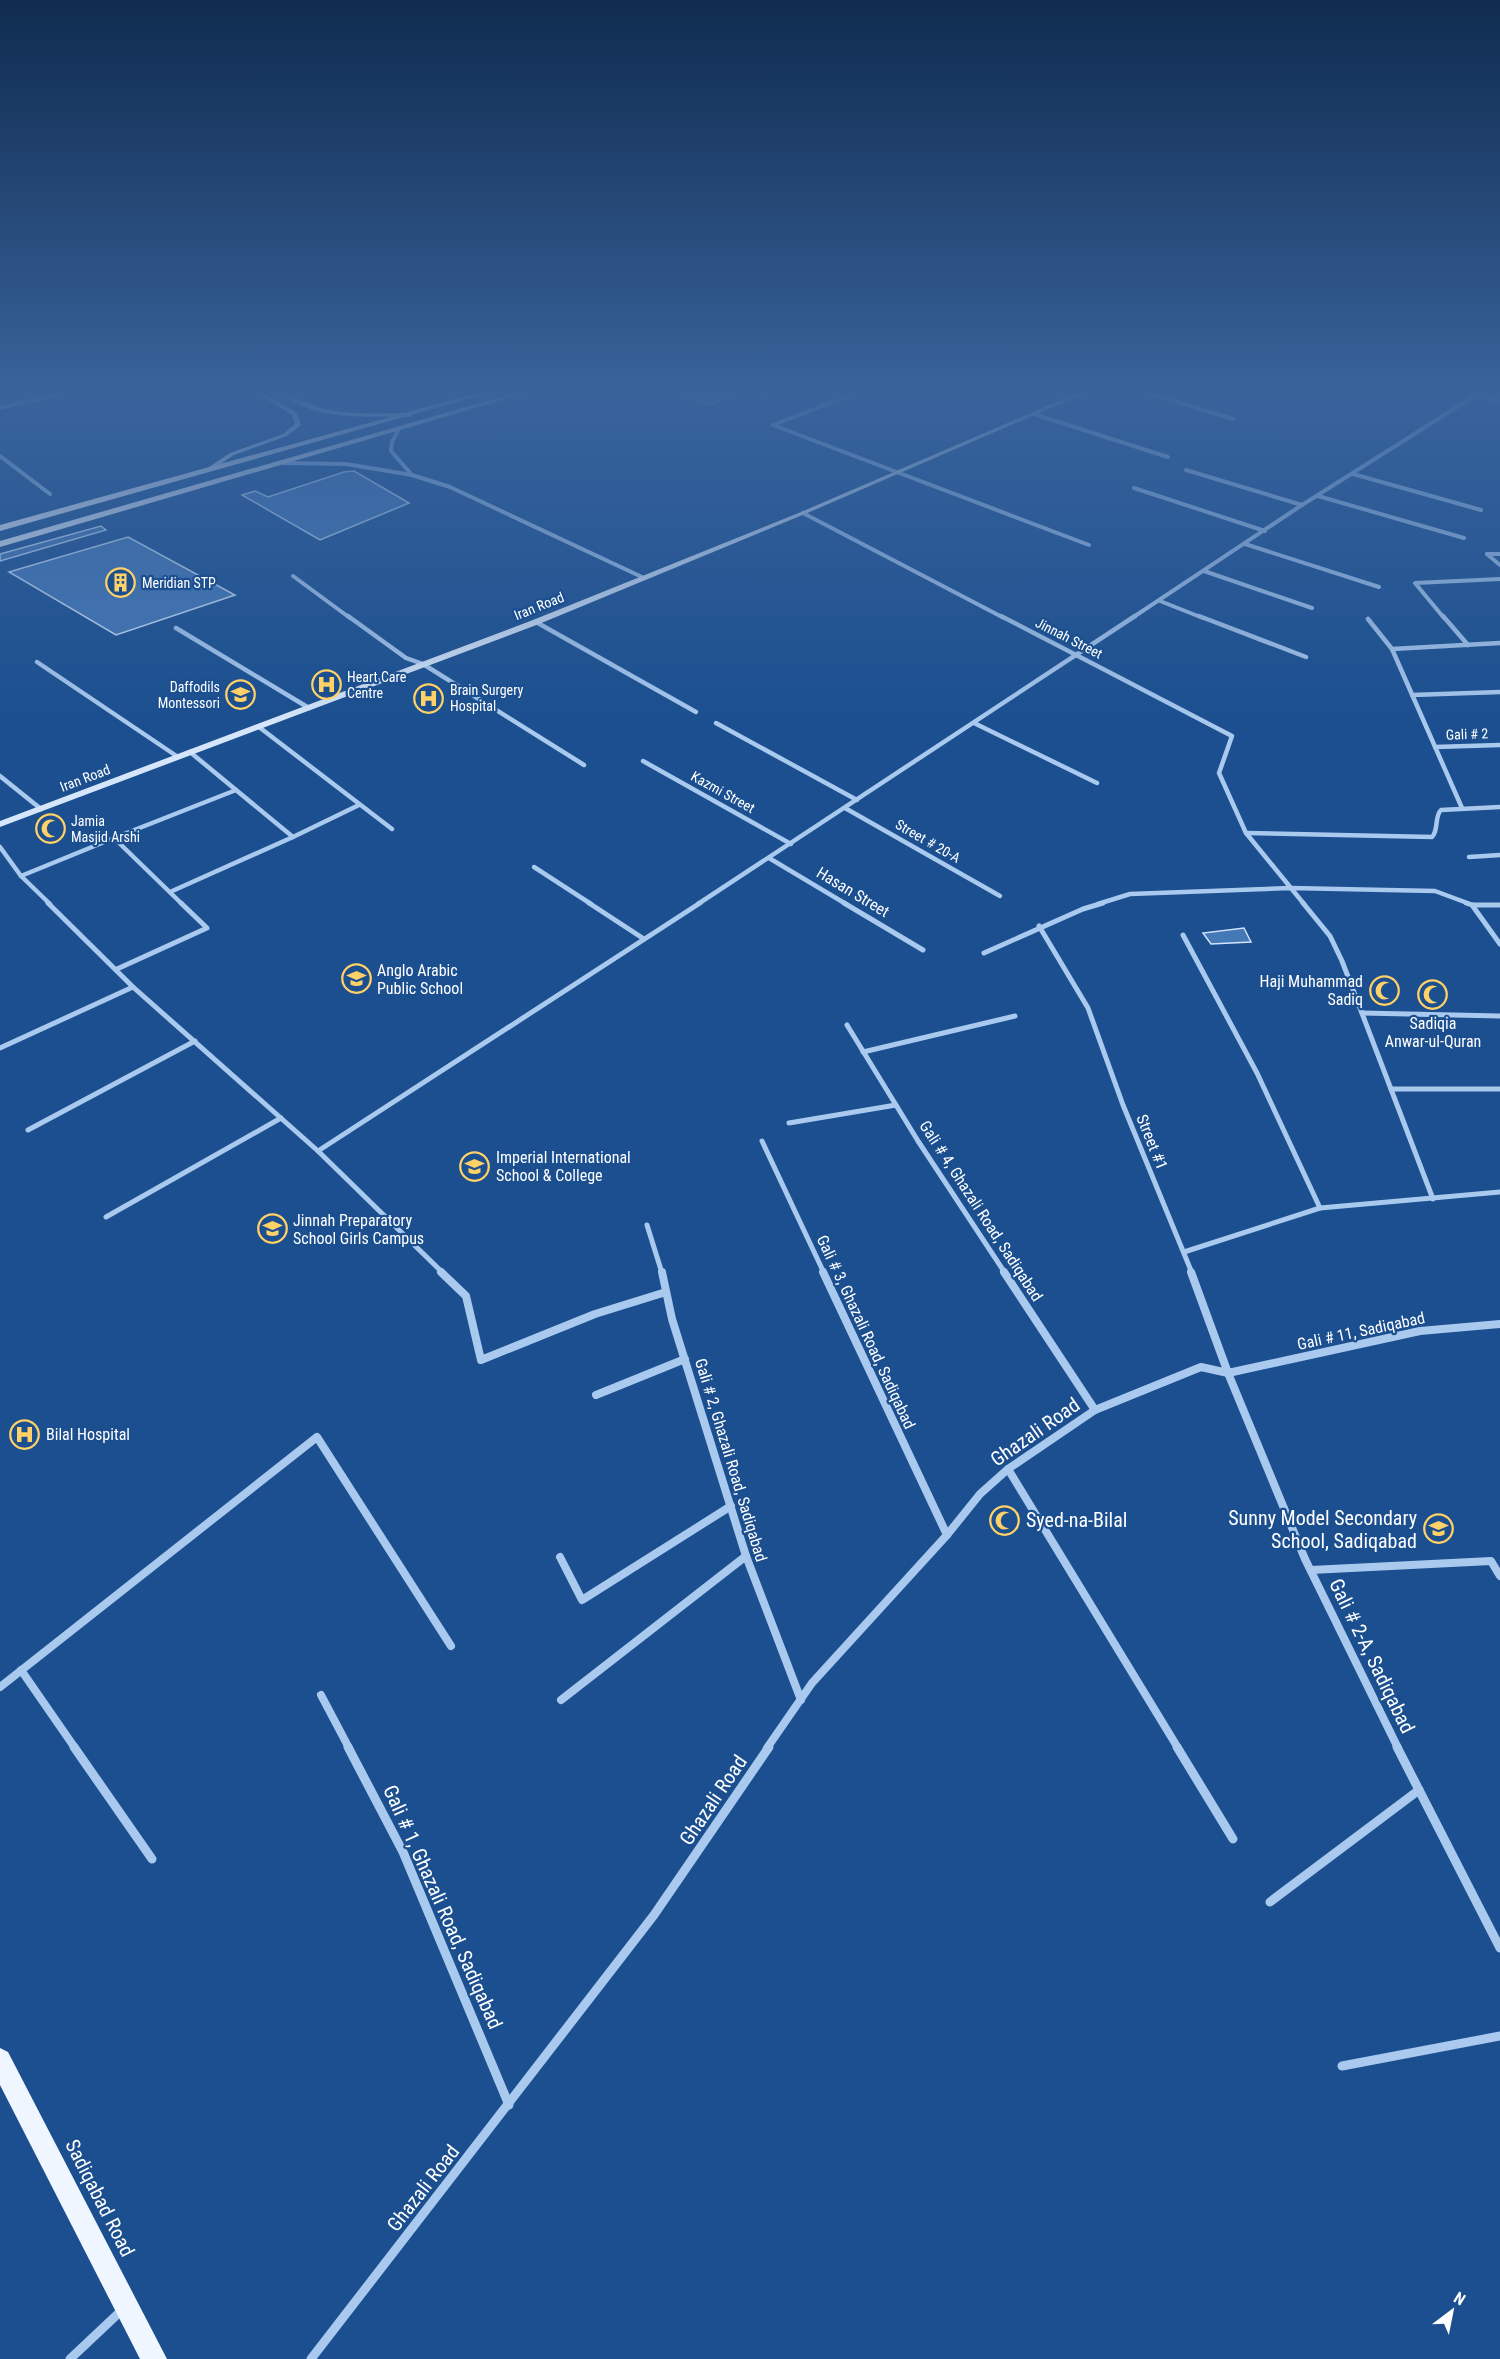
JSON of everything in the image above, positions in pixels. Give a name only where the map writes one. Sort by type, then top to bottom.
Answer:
[{"type":"main road","points":[[0,528],[86,504]]},
{"type":"main road","points":[[0,544],[140,504]]},
{"type":"main road","name":"Iran Road","points":[[0,824],[536,622],[824,504]]},
{"type":"main road","name":"Sadiqabad Road","points":[[0,2060],[154,2359]]},
{"type":"street","points":[[486,504],[642,577]]},
{"type":"street","points":[[978,504],[1089,545]]},
{"type":"street","points":[[1183,504],[1265,531]]},
{"type":"street","points":[[1346,504],[1464,538]]},
{"type":"street","points":[[1460,504],[1481,510]]},
{"type":"street","points":[[318,1151],[769,858],[1302,505]]},
{"type":"street","name":"Jinnah Street","points":[[803,513],[1232,736],[1219,773],[1246,833]]},
{"type":"street","points":[[1245,544],[1379,587]]},
{"type":"street","points":[[1500,554],[1486,554],[1500,565]]},
{"type":"street","points":[[1204,572],[1312,608]]},
{"type":"street","points":[[293,576],[406,658],[423,664],[584,765]]},
{"type":"street","points":[[1468,645],[1415,583],[1500,579]]},
{"type":"street","points":[[1160,601],[1306,657]]},
{"type":"street","points":[[1368,619],[1392,649],[1462,808]]},
{"type":"street","points":[[536,622],[696,711]]},
{"type":"street","points":[[176,628],[309,708]]},
{"type":"street","points":[[1392,649],[1500,643]]},
{"type":"street","points":[[37,662],[178,757]]},
{"type":"street","points":[[1412,695],[1500,692]]},
{"type":"street","points":[[716,723],[857,800]]},
{"type":"street","points":[[974,723],[1097,783]]},
{"type":"street","points":[[259,727],[392,829]]},
{"type":"street","name":"Gali # 2","points":[[1435,747],[1500,745]]},
{"type":"street","points":[[190,752],[292,837]]},
{"type":"street","name":"Kazmi Street","points":[[644,761],[791,843]]},
{"type":"street","points":[[0,776],[41,809]]},
{"type":"street","points":[[21,876],[236,790]]},
{"type":"street","points":[[170,892],[359,805]]},
{"type":"street","points":[[1246,833],[1432,837],[1436,834],[1438,813],[1441,810],[1500,807]]},
{"type":"street","name":"Street # 20-A","points":[[845,808],[1000,896]]},
{"type":"street","points":[[1246,833],[1330,936],[1342,961],[1433,1199]]},
{"type":"street","points":[[114,837],[207,928],[117,969]]},
{"type":"street","points":[[0,847],[21,876],[133,987],[318,1151],[466,1296],[481,1359],[564,1324],[628,1302],[666,1292]]},
{"type":"street","points":[[1469,857],[1500,855]]},
{"type":"street","name":"Hasan Street","points":[[769,858],[922,950]]},
{"type":"street","points":[[534,867],[644,939]]},
{"type":"street","points":[[984,952],[1083,909],[1130,894],[1290,888],[1436,891],[1472,905],[1500,905]]},
{"type":"street","points":[[1472,905],[1500,944]]},
{"type":"street","name":"Street #1","points":[[1039,927],[1088,1008],[1123,1105],[1184,1252],[1228,1373]]},
{"type":"street","points":[[1183,935],[1257,1073],[1320,1208]]},
{"type":"street","points":[[0,1048],[133,987]]},
{"type":"street","points":[[1362,1013],[1500,1016]]},
{"type":"street","points":[[863,1052],[1015,1016]]},
{"type":"street","name":"Gali # 4, Ghazali Road, Sadiqabad","points":[[847,1025],[896,1105],[1095,1410]]},
{"type":"street","points":[[28,1130],[195,1041]]},
{"type":"street","points":[[1391,1089],[1500,1089]]},
{"type":"street","points":[[789,1123],[896,1105]]},
{"type":"street","points":[[106,1218],[280,1118]]},
{"type":"street","name":"Gali # 3, Ghazali Road, Sadiqabad","points":[[762,1140],[947,1535]]},
{"type":"street","points":[[1184,1252],[1320,1208],[1500,1192]]},
{"type":"street","name":"Gali # 2, Ghazali Road, Sadiqabad","points":[[647,1225],[685,1359],[746,1556],[801,1700]]},
{"type":"street","name":"Gali # 11, Sadiqabad","points":[[1228,1373],[1420,1331],[1500,1324]]},
{"type":"street","points":[[596,1395],[685,1359]]},
{"type":"street","name":"Ghazali Road","points":[[311,2359],[510,2105],[654,1915],[812,1683],[947,1535],[980,1494],[1008,1469],[1095,1410],[1201,1367],[1228,1373]]},
{"type":"street","name":"Gali # 2-A, Sadiqabad","points":[[1228,1373],[1311,1570],[1500,1948]]},
{"type":"street","points":[[0,1686],[317,1437],[451,1646]]},
{"type":"street","points":[[1008,1469],[1233,1839]]},
{"type":"street","points":[[560,1557],[582,1600],[731,1506]]},
{"type":"street","points":[[561,1700],[746,1556]]},
{"type":"street","points":[[1311,1570],[1496,1560],[1500,1576]]},
{"type":"street","points":[[21,1670],[152,1860]]},
{"type":"street","name":"Gali # 1, Ghazali Road, Sadiqabad","points":[[321,1695],[403,1852],[510,2105]]},
{"type":"street","points":[[1270,1902],[1419,1790]]},
{"type":"street","points":[[1342,2066],[1500,2036]]},
{"type":"street","points":[[70,2359],[126,2305]]},
{"type":"building","points":[[258,504],[406,504],[320,540]]},
{"type":"building","points":[[101,526],[106,530],[0,561],[0,554]]},
{"type":"building","name":"Meridian STP","points":[[128,537],[235,595],[116,635],[9,572]]},
{"type":"building","points":[[1244,928],[1251,942],[1211,944],[1203,933]]},
{"type":"place","name":"Meridian STP","points":[[121,583]]},
{"type":"place","name":"Heart Care Centre","points":[[326,685]]},
{"type":"place","name":"Daffodils Montessori","points":[[241,695]]},
{"type":"place","name":"Brain Surgery Hospital","points":[[429,698]]},
{"type":"place","name":"Jamia Masjid Arshi","points":[[50,829]]},
{"type":"place","name":"Anglo Arabic Public School","points":[[356,979]]},
{"type":"place","name":"Haji Muhammad Sadiq","points":[[1384,990]]},
{"type":"place","name":"Sadiqia Anwar-ul-Quran","points":[[1433,995]]},
{"type":"place","name":"Imperial International School & College","points":[[475,1166]]},
{"type":"place","name":"Jinnah Preparatory School Girls Campus","points":[[272,1229]]},
{"type":"place","name":"Bilal Hospital","points":[[25,1434]]},
{"type":"place","name":"Syed-na-Bilal","points":[[1005,1520]]},
{"type":"place","name":"Sunny Model Secondary School, Sadiqabad","points":[[1438,1529]]}]
